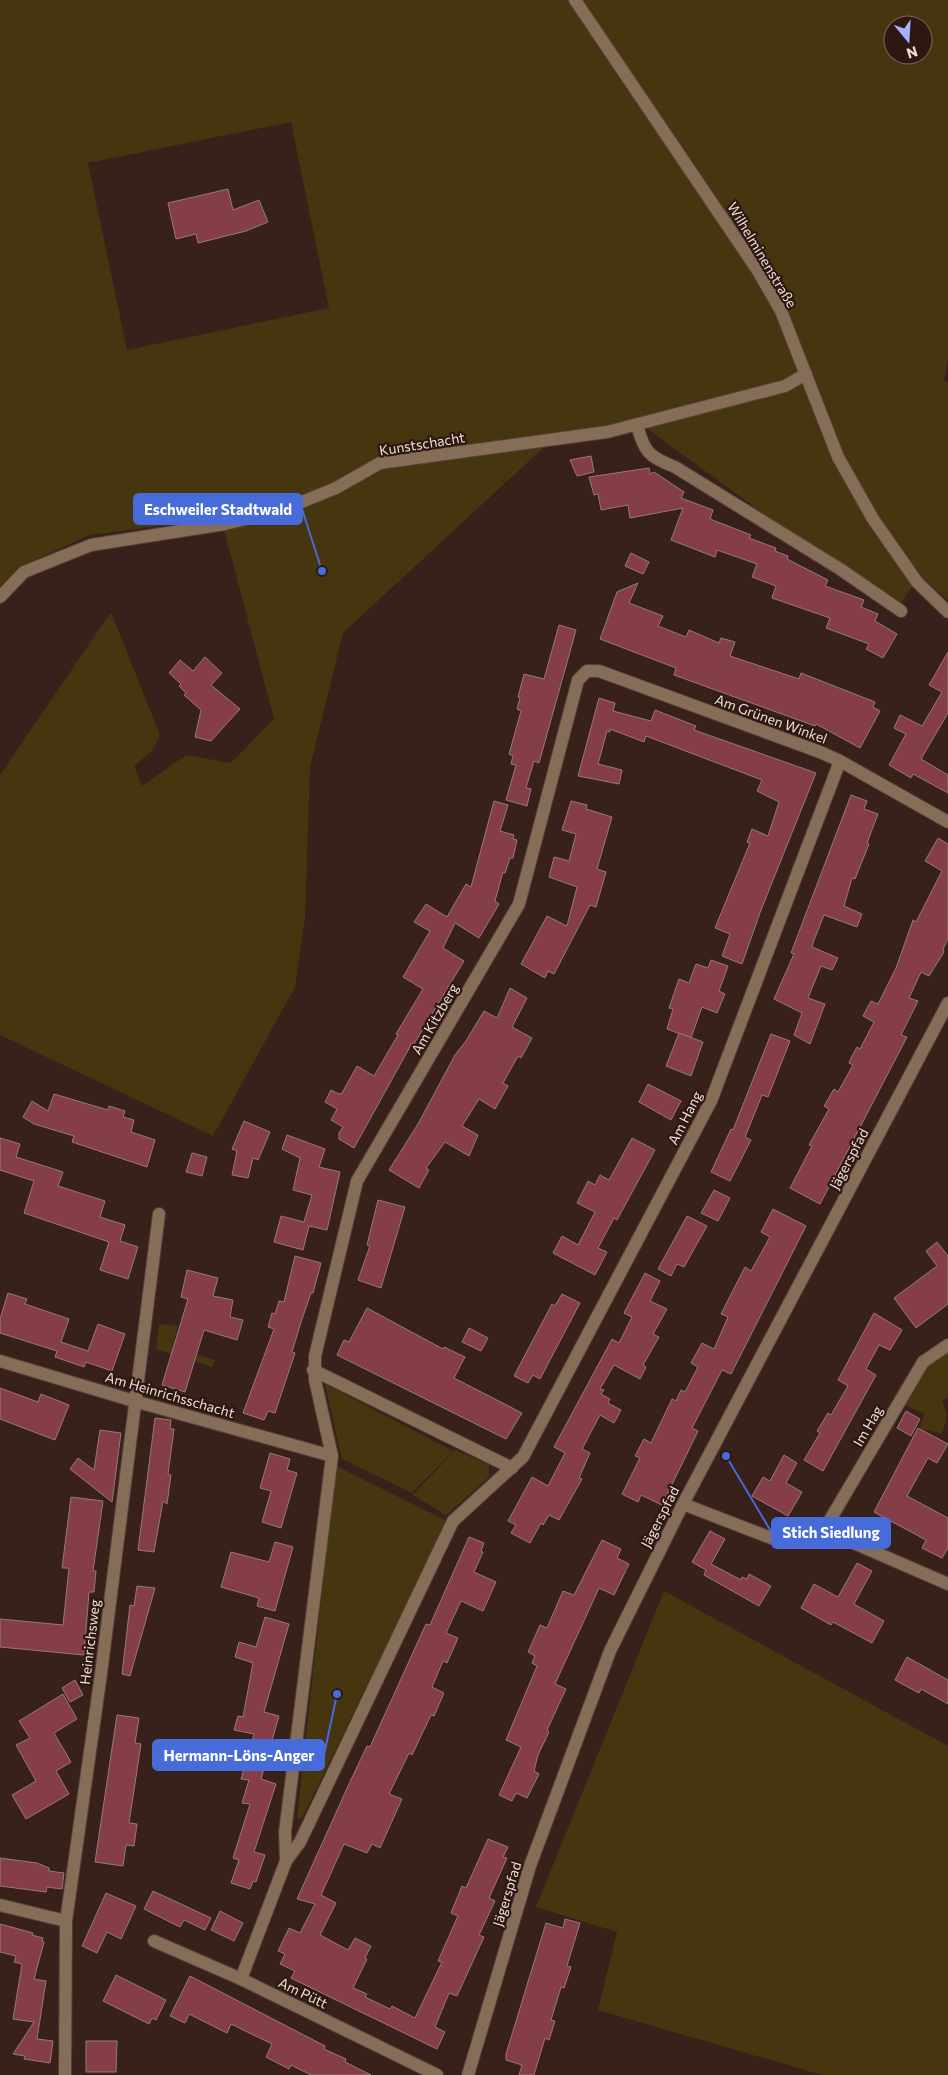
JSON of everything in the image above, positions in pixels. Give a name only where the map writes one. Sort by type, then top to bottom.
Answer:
[{"type":"street","name":"Wilhelminenstraße","points":[[575,0],[758,271],[781,311],[838,457],[873,519],[917,582],[948,612]]},
{"type":"street","name":"Kunstschacht","points":[[0,597],[24,572],[91,545],[225,524],[282,510],[336,488],[380,463],[551,441],[637,425],[786,386],[806,374]]},
{"type":"street","points":[[637,425],[642,444],[648,453],[675,467],[840,569],[901,611]]},
{"type":"street","name":"Am Grünen Winkel","points":[[578,680],[586,671],[599,671],[840,761],[948,822]]},
{"type":"street","name":"Am Kitzberg","points":[[313,1370],[357,1181],[519,904],[578,680]]},
{"type":"street","name":"Am Hang","points":[[286,1861],[300,1842],[453,1521],[523,1457],[711,1101],[840,761]]},
{"type":"street","name":"Jägerspfad","points":[[468,2075],[530,1866],[610,1651],[683,1504],[948,1003]]},
{"type":"street","name":"Heinrichsweg","points":[[65,2075],[66,1921],[101,1674],[159,1214]]},
{"type":"street","name":"Im Hag","points":[[824,1530],[923,1362],[948,1345]]},
{"type":"street","name":"Am Heinrichsschacht","points":[[0,1361],[134,1402],[332,1456]]},
{"type":"street","points":[[241,1979],[286,1861],[285,1832],[332,1456],[313,1370]]},
{"type":"street","points":[[313,1370],[512,1468]]},
{"type":"street","points":[[683,1504],[771,1538],[824,1530],[948,1584]]},
{"type":"street","points":[[0,1905],[66,1921]]},
{"type":"street","name":"Am Pütt","points":[[154,1941],[241,1979],[436,2075]]},
{"type":"shaded area","points":[[0,0],[948,0],[948,359],[944,381],[948,382],[948,600],[920,575],[896,610],[635,420],[556,436],[343,633],[310,767],[305,918],[295,987],[213,1136],[0,1035],[0,775],[111,612],[160,735],[152,751],[134,766],[142,786],[186,755],[231,763],[274,719],[221,518],[90,535],[19,567],[0,587]],"holes":[[[291,122],[329,308],[127,350],[88,163]]]},
{"type":"shaded area","points":[[159,1324],[178,1326],[172,1347],[215,1360],[212,1367],[156,1349]]},
{"type":"shaded area","points":[[948,1353],[948,1396],[942,1401],[946,1418],[941,1434],[920,1428],[924,1414],[903,1404],[927,1367]]},
{"type":"shaded area","points":[[325,1384],[453,1451],[412,1493],[342,1459]]},
{"type":"shaded area","points":[[455,1450],[489,1465],[489,1477],[446,1515],[413,1495]]},
{"type":"shaded area","points":[[336,1466],[447,1521],[301,1820],[297,1818]]},
{"type":"shaded area","points":[[664,1591],[948,1746],[948,2075],[822,2075],[598,2010],[617,1932],[536,1907]]},
{"type":"building","points":[[228,189],[233,210],[259,200],[268,222],[246,231],[198,243],[196,234],[176,239],[168,203]]},
{"type":"building","points":[[591,456],[594,472],[577,476],[570,460]]},
{"type":"building","points":[[649,468],[650,474],[654,472],[684,492],[681,498],[713,510],[710,519],[751,535],[749,538],[776,548],[775,551],[788,556],[787,559],[828,580],[825,586],[864,600],[861,607],[878,614],[875,621],[897,634],[883,658],[866,649],[869,644],[826,628],[830,618],[772,598],[776,586],[752,577],[757,564],[717,550],[715,557],[671,540],[683,508],[630,518],[628,505],[601,510],[598,494],[594,495],[589,477]]},
{"type":"building","points":[[631,553],[649,562],[643,574],[625,566]]},
{"type":"building","points":[[638,583],[629,603],[663,616],[658,626],[686,637],[689,630],[719,643],[721,638],[735,642],[730,656],[799,679],[801,673],[875,702],[873,707],[880,711],[860,748],[816,724],[815,726],[674,675],[676,668],[600,639],[617,592]]},
{"type":"building","points":[[559,625],[576,630],[539,763],[534,761],[526,788],[531,789],[527,806],[506,800],[516,765],[511,764],[513,756],[509,754],[521,711],[517,709],[520,698],[518,697],[524,674],[544,679]]},
{"type":"building","points":[[948,652],[948,713],[921,759],[948,775],[948,793],[913,774],[911,778],[889,765],[906,734],[894,728],[900,715],[922,726],[942,692],[929,685]]},
{"type":"building","points":[[205,657],[222,673],[211,685],[240,709],[211,741],[195,737],[201,710],[184,695],[186,693],[179,686],[181,684],[169,673],[180,660],[193,671]]},
{"type":"building","points":[[599,698],[615,703],[613,711],[651,721],[655,710],[696,726],[694,730],[816,773],[761,910],[742,964],[722,956],[730,934],[715,928],[750,843],[747,842],[752,829],[768,836],[779,802],[757,791],[762,780],[646,736],[644,742],[610,729],[610,732],[607,731],[598,764],[622,770],[619,784],[578,776]]},
{"type":"building","points":[[851,795],[867,801],[864,809],[878,814],[867,843],[869,844],[855,879],[852,878],[844,906],[862,914],[857,927],[824,915],[814,940],[812,947],[838,958],[832,970],[821,966],[808,998],[825,1004],[810,1044],[794,1035],[802,1013],[774,999],[794,954],[791,953]]},
{"type":"building","points":[[494,801],[508,805],[500,831],[514,835],[513,839],[517,840],[513,858],[510,858],[505,873],[503,872],[495,901],[499,904],[479,938],[455,923],[443,948],[464,961],[414,1044],[412,1043],[354,1148],[339,1139],[339,1133],[343,1127],[331,1120],[337,1109],[325,1102],[331,1090],[339,1094],[342,1093],[357,1066],[374,1076],[398,1035],[396,1034],[423,989],[403,977],[430,931],[414,922],[426,904],[447,917],[466,884],[471,887]]},
{"type":"building","points":[[571,801],[587,805],[586,809],[612,817],[597,869],[606,872],[596,907],[590,905],[554,974],[548,971],[545,978],[521,964],[547,916],[567,926],[577,887],[549,877],[554,857],[569,861],[576,834],[562,830]]},
{"type":"building","points":[[938,838],[948,844],[948,939],[943,949],[944,952],[929,976],[921,972],[909,998],[918,1001],[901,1035],[907,1037],[820,1204],[790,1188],[812,1146],[809,1145],[829,1109],[824,1106],[834,1089],[838,1092],[853,1065],[849,1063],[852,1056],[857,1047],[860,1049],[874,1022],[863,1016],[871,1001],[878,1004],[896,968],[913,920],[916,922],[942,871],[925,861]]},
{"type":"building","points":[[711,960],[728,966],[719,991],[725,994],[717,1013],[702,1007],[691,1038],[667,1029],[673,1009],[669,1008],[679,979],[689,983],[696,964],[708,968]]},
{"type":"building","points":[[510,988],[527,998],[512,1027],[532,1038],[521,1058],[518,1056],[503,1083],[508,1086],[495,1109],[479,1099],[462,1126],[478,1135],[469,1156],[445,1142],[426,1168],[429,1170],[419,1188],[389,1170],[418,1124],[455,1055],[484,1011],[497,1018]]},
{"type":"building","points":[[679,1033],[703,1042],[691,1076],[666,1066]]},
{"type":"building","points":[[771,1034],[790,1041],[768,1097],[762,1095],[745,1137],[751,1140],[730,1181],[711,1172],[731,1129],[733,1130]]},
{"type":"building","points":[[648,1084],[681,1101],[671,1120],[639,1102]]},
{"type":"building","points":[[54,1094],[108,1110],[109,1106],[125,1111],[123,1117],[134,1120],[131,1132],[155,1140],[147,1167],[72,1142],[74,1136],[34,1124],[23,1117],[32,1101],[48,1111]]},
{"type":"building","points":[[244,1121],[270,1132],[258,1160],[253,1158],[248,1178],[232,1175],[237,1151],[232,1149]]},
{"type":"building","points":[[287,1135],[325,1149],[319,1167],[340,1172],[327,1230],[309,1226],[303,1250],[274,1242],[281,1216],[304,1222],[312,1195],[293,1190],[300,1158],[282,1149]]},
{"type":"building","points":[[0,1138],[20,1144],[16,1157],[63,1172],[58,1186],[105,1201],[100,1217],[125,1225],[120,1241],[138,1247],[128,1279],[100,1270],[109,1242],[24,1213],[34,1181],[0,1170]]},
{"type":"building","points":[[632,1138],[655,1150],[617,1220],[614,1218],[598,1248],[607,1252],[595,1275],[553,1253],[562,1236],[578,1245],[595,1212],[577,1203],[588,1181],[595,1185],[600,1175],[609,1180]]},
{"type":"building","points":[[192,1153],[207,1157],[202,1176],[186,1172]]},
{"type":"building","points":[[714,1190],[730,1198],[718,1221],[701,1213]]},
{"type":"building","points":[[378,1200],[405,1207],[381,1288],[358,1280],[370,1246],[367,1245]]},
{"type":"building","points":[[773,1209],[806,1226],[731,1374],[722,1370],[692,1428],[698,1431],[662,1505],[641,1495],[638,1502],[622,1494],[640,1458],[635,1456],[644,1439],[651,1443],[672,1399],[676,1401],[681,1390],[685,1392],[698,1367],[691,1363],[702,1343],[714,1349],[728,1317],[721,1314],[745,1267],[751,1271],[770,1237],[761,1232]]},
{"type":"building","points":[[687,1216],[707,1226],[684,1267],[677,1264],[671,1276],[658,1269]]},
{"type":"building","points":[[937,1242],[948,1256],[948,1304],[916,1328],[894,1298],[937,1266],[926,1251]]},
{"type":"building","points":[[295,1256],[321,1263],[313,1293],[311,1293],[301,1322],[292,1352],[295,1353],[275,1413],[268,1411],[264,1420],[243,1413],[274,1329],[268,1327],[272,1313],[275,1314],[279,1301],[284,1302]]},
{"type":"building","points":[[187,1270],[218,1278],[213,1296],[233,1300],[230,1317],[243,1320],[237,1340],[204,1330],[185,1392],[162,1385],[188,1299],[181,1297]]},
{"type":"building","points":[[645,1273],[660,1281],[650,1301],[667,1309],[653,1334],[659,1337],[643,1365],[646,1367],[640,1379],[614,1365],[600,1389],[604,1390],[601,1394],[610,1399],[608,1403],[621,1410],[614,1423],[600,1415],[582,1449],[590,1453],[579,1478],[582,1479],[559,1520],[549,1515],[543,1525],[541,1523],[530,1543],[511,1533],[516,1525],[508,1521],[532,1477],[548,1486],[565,1453],[554,1447],[612,1339],[619,1343],[632,1317],[624,1313]]},
{"type":"building","points":[[8,1293],[27,1299],[25,1304],[69,1319],[61,1342],[88,1351],[98,1324],[125,1334],[112,1371],[86,1362],[84,1367],[55,1357],[57,1351],[0,1333],[0,1319]]},
{"type":"building","points":[[562,1294],[580,1303],[540,1379],[533,1375],[528,1383],[514,1376],[552,1304],[555,1306]]},
{"type":"building","points":[[367,1308],[443,1349],[444,1347],[465,1357],[454,1378],[522,1413],[506,1439],[337,1355],[344,1340],[349,1342]]},
{"type":"building","points":[[874,1313],[902,1330],[890,1350],[879,1345],[866,1369],[876,1375],[823,1471],[804,1460],[820,1433],[817,1431],[828,1413],[831,1415],[848,1386],[838,1380]]},
{"type":"building","points":[[469,1328],[488,1338],[481,1351],[462,1342]]},
{"type":"building","points":[[0,1388],[38,1402],[41,1394],[69,1405],[55,1440],[0,1419]]},
{"type":"building","points":[[906,1411],[920,1419],[911,1436],[897,1428]]},
{"type":"building","points":[[155,1418],[171,1420],[170,1429],[174,1429],[168,1474],[171,1475],[167,1504],[163,1501],[154,1552],[138,1550]]},
{"type":"building","points":[[918,1428],[948,1444],[937,1463],[928,1458],[907,1496],[948,1518],[948,1548],[942,1558],[922,1548],[926,1540],[874,1512]]},
{"type":"building","points":[[100,1430],[121,1433],[112,1502],[70,1469],[78,1458],[94,1470]]},
{"type":"building","points":[[270,1453],[290,1459],[287,1470],[297,1473],[281,1528],[262,1522],[271,1491],[260,1488]]},
{"type":"building","points":[[784,1455],[797,1463],[786,1483],[802,1492],[788,1516],[752,1496],[763,1477],[770,1481]]},
{"type":"building","points":[[71,1497],[103,1501],[93,1571],[96,1571],[94,1592],[89,1592],[84,1655],[0,1647],[0,1619],[63,1625],[69,1568],[62,1568]]},
{"type":"building","points":[[710,1531],[725,1539],[711,1564],[741,1580],[742,1577],[747,1579],[749,1574],[771,1586],[759,1606],[704,1575],[706,1570],[692,1562]]},
{"type":"building","points":[[469,1537],[484,1543],[481,1551],[483,1552],[474,1572],[496,1582],[483,1611],[461,1601],[446,1633],[458,1638],[447,1663],[443,1661],[432,1687],[444,1693],[434,1716],[431,1715],[412,1755],[409,1753],[389,1794],[402,1799],[380,1848],[372,1844],[367,1853],[344,1844],[321,1895],[336,1903],[320,1935],[348,1950],[355,1938],[371,1946],[353,1988],[367,1994],[365,1997],[390,2009],[392,2006],[415,2018],[442,1962],[438,1961],[458,1916],[451,1913],[462,1886],[466,1888],[488,1839],[508,1847],[503,1857],[507,1858],[489,1898],[495,1901],[479,1935],[484,1937],[457,1996],[449,1993],[435,2027],[445,2032],[437,2049],[291,1978],[295,1971],[280,1964],[285,1954],[278,1951],[289,1928],[300,1933],[315,1904],[297,1899],[349,1784],[367,1746],[370,1747],[426,1624],[430,1625]]},
{"type":"building","points":[[602,1540],[621,1549],[617,1558],[629,1564],[614,1595],[599,1588],[555,1684],[566,1689],[538,1755],[534,1771],[539,1774],[527,1798],[516,1793],[512,1801],[499,1795],[521,1747],[506,1740],[537,1666],[532,1663],[535,1656],[528,1652],[540,1625],[547,1628],[563,1591],[574,1595]]},
{"type":"building","points":[[275,1542],[293,1547],[275,1611],[257,1606],[259,1598],[221,1587],[231,1552],[269,1562]]},
{"type":"building","points":[[857,1563],[872,1571],[854,1604],[884,1621],[872,1643],[833,1622],[831,1625],[801,1608],[814,1584],[838,1597]]},
{"type":"building","points":[[137,1586],[155,1588],[130,1676],[122,1674],[130,1605],[134,1606]]},
{"type":"building","points":[[265,1617],[289,1624],[264,1712],[279,1716],[261,1779],[276,1784],[254,1852],[265,1855],[256,1882],[253,1881],[250,1889],[231,1883],[239,1860],[233,1858],[250,1804],[242,1803],[249,1780],[241,1779],[254,1734],[234,1730],[238,1716],[243,1717],[253,1663],[235,1657],[239,1642],[256,1647]]},
{"type":"building","points":[[907,1657],[948,1680],[948,1704],[921,1689],[919,1693],[895,1680]]},
{"type":"building","points":[[75,1680],[83,1695],[70,1702],[62,1688]]},
{"type":"building","points":[[63,1694],[77,1719],[54,1733],[71,1762],[56,1771],[69,1794],[26,1819],[12,1795],[36,1781],[16,1745],[30,1738],[19,1721]]},
{"type":"building","points":[[117,1715],[139,1718],[135,1743],[141,1744],[129,1823],[137,1824],[134,1846],[126,1845],[123,1866],[95,1862]]},
{"type":"building","points":[[0,1858],[37,1863],[49,1868],[49,1871],[64,1873],[62,1889],[47,1887],[46,1892],[0,1886]]},
{"type":"building","points":[[153,1891],[211,1918],[205,1930],[184,1920],[180,1927],[144,1909]]},
{"type":"building","points":[[106,1893],[136,1906],[121,1939],[107,1932],[97,1953],[82,1946]]},
{"type":"building","points":[[220,1911],[243,1923],[234,1941],[211,1930]]},
{"type":"building","points":[[565,1919],[580,1923],[567,1966],[571,1967],[564,1988],[561,1987],[551,2020],[555,2021],[549,2040],[545,2038],[534,2075],[519,2075],[522,2065],[506,2060],[506,2054],[546,1923],[563,1928]]},
{"type":"building","points":[[0,1924],[33,1933],[32,1935],[43,1938],[42,1941],[44,1942],[34,1979],[46,1981],[37,2039],[53,2041],[50,2063],[24,2059],[25,2056],[13,2054],[34,2022],[13,2019],[22,1964],[14,1962],[16,1956],[0,1952]]},
{"type":"building","points":[[116,1975],[166,2000],[156,2020],[152,2018],[149,2024],[103,2001]]},
{"type":"building","points":[[190,1976],[325,2046],[324,2049],[346,2059],[345,2062],[371,2075],[311,2075],[291,2065],[289,2069],[266,2057],[272,2044],[231,2024],[227,2033],[189,2014],[185,2023],[170,2016]]},
{"type":"building","points":[[86,2041],[117,2041],[116,2072],[86,2072]]},
{"type":"place","name":"Eschweiler Stadtwald","points":[[322,571]]},
{"type":"place","name":"Stich Siedlung","points":[[726,1456]]},
{"type":"place","name":"Hermann-Löns-Anger","points":[[337,1694]]}]
